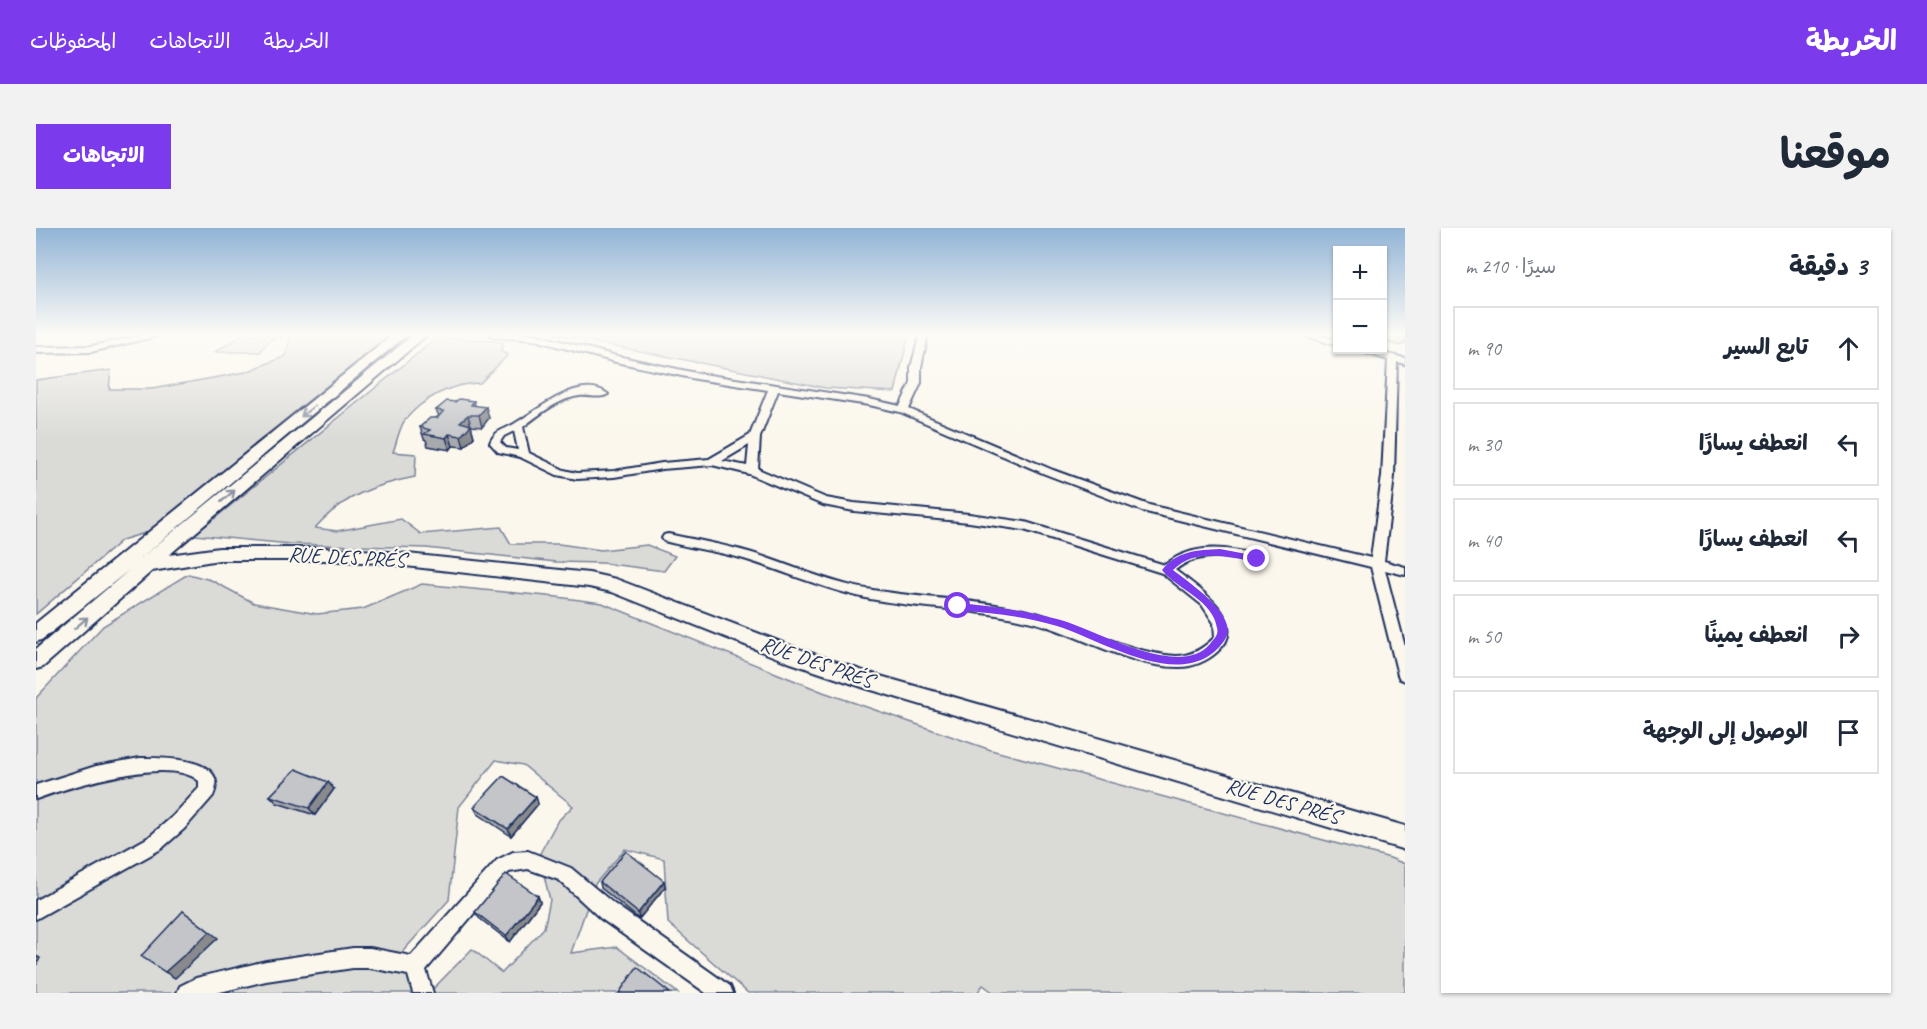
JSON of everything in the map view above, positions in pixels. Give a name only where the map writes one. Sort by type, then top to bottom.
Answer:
[{"type":"street","points":[[36,634],[358,370]]},
{"type":"street","points":[[36,661],[379,370]]},
{"type":"street","points":[[666,370],[869,402],[903,410],[1049,472],[1146,508],[1405,571]]},
{"type":"street","points":[[903,410],[915,383],[916,370]]},
{"type":"street","points":[[1401,370],[1377,564],[1405,675]]},
{"type":"street","points":[[752,471],[755,436],[774,388]]},
{"type":"street","points":[[603,394],[594,392],[570,394],[530,416],[518,426],[502,432],[496,437],[495,443],[502,450],[524,455],[561,473],[577,476],[614,474],[662,466],[712,462],[752,471],[823,501],[854,507],[1025,526],[1167,570],[1207,602],[1217,614],[1223,629],[1222,638],[1209,653],[1190,661],[1171,661],[1110,644],[1060,623],[1008,611],[871,595],[830,585],[758,559],[668,538]]},
{"type":"street","points":[[518,426],[524,455]]},
{"type":"street","points":[[712,462],[755,436]]},
{"type":"street","name":"RUE DES PRÉS","points":[[149,541],[219,554]]},
{"type":"street","points":[[1167,570],[1179,558],[1195,553],[1220,552],[1257,559]]},
{"type":"street","name":"RUE DES PRÉS","points":[[122,563],[148,565],[219,554],[379,557],[548,575],[616,586],[795,656],[865,680],[1405,838]]},
{"type":"street","points":[[36,792],[97,773],[163,764],[177,765],[202,773],[208,784],[207,791],[196,804],[155,843],[36,910]]},
{"type":"street","points":[[415,967],[503,866],[513,861],[528,860],[565,874],[608,911],[723,993]]},
{"type":"street","points":[[187,993],[196,988],[266,970],[353,958],[370,958],[415,967]]},
{"type":"street","points":[[415,967],[423,993]]},
{"type":"shaded area","points":[[111,370],[109,389],[152,389],[252,370],[347,370],[148,532],[122,540],[36,614],[36,380]]},
{"type":"shaded area","points":[[398,370],[493,370],[480,383],[459,386],[439,393],[420,405],[405,420],[393,452],[416,454],[415,477],[373,488],[348,500],[315,528],[337,531],[401,519],[421,534],[501,527],[511,544],[559,544],[601,550],[647,545],[675,556],[664,571],[602,563],[556,562],[426,548],[291,544],[194,535]]},
{"type":"shaded area","points":[[734,370],[900,370],[895,392],[826,388]]},
{"type":"shaded area","points":[[188,574],[211,580],[254,603],[317,614],[363,609],[422,584],[602,603],[823,692],[991,750],[1390,858],[1405,864],[1405,993],[994,993],[983,985],[977,993],[748,993],[668,923],[664,859],[625,849],[595,884],[571,953],[617,947],[678,993],[429,993],[472,949],[502,973],[544,928],[550,900],[539,855],[557,822],[573,806],[523,765],[496,760],[459,807],[449,900],[396,959],[428,993],[36,993],[36,698],[103,626]]},
{"type":"building","points":[[459,399],[474,401],[471,405],[486,407],[479,415],[468,415],[460,422],[471,425],[461,436],[449,434],[446,438],[424,434],[430,430],[420,427],[430,418],[437,418],[444,411],[436,410],[447,401],[455,402]]},
{"type":"building","points":[[296,769],[328,782],[309,808],[270,796]]},
{"type":"building","points":[[503,776],[536,797],[508,829],[474,807]]},
{"type":"building","points":[[626,851],[664,881],[638,913],[600,882]]},
{"type":"building","points":[[506,874],[538,896],[506,936],[475,912]]},
{"type":"building","points":[[183,911],[210,932],[165,972],[141,956]]},
{"type":"building","points":[[637,967],[670,993],[619,993]]},
{"type":"route","points":[[958,606],[1008,611],[1060,623],[1110,644],[1147,655],[1171,661],[1190,661],[1209,653],[1222,638],[1223,629],[1217,614],[1207,602],[1167,570],[1179,558],[1195,553],[1220,552],[1257,559]]}]
